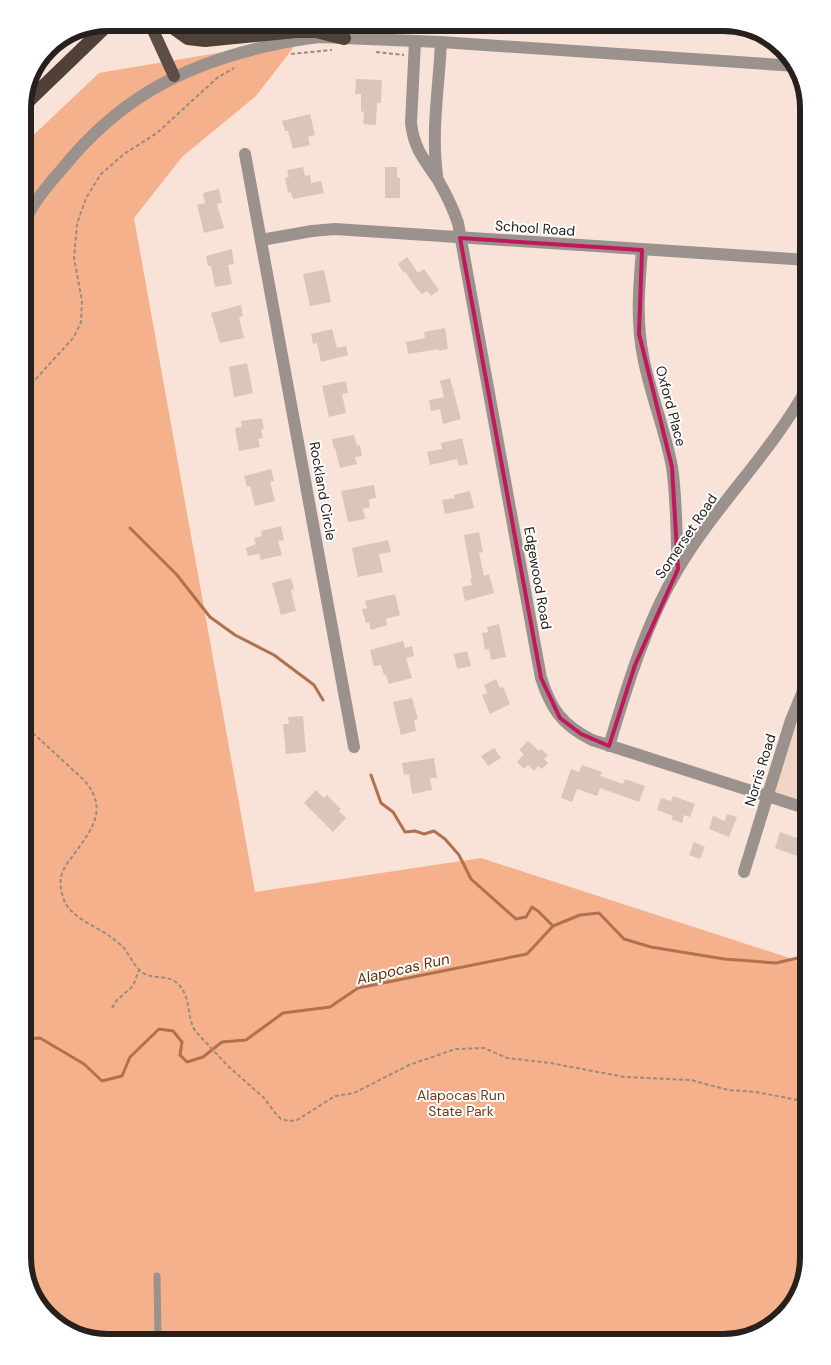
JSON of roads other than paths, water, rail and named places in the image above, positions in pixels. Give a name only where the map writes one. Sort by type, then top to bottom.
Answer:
[{"type":"highway","points":[[178,31],[188,38],[205,40],[287,31]]},
{"type":"highway","points":[[320,31],[344,38]]},
{"type":"highway","points":[[32,97],[100,32]]},
{"type":"main road","points":[[153,31],[174,76]]},
{"type":"street","points":[[31,212],[49,183],[80,147],[122,109],[152,88],[174,76],[236,53],[291,41],[319,37],[441,42],[787,65]]},
{"type":"street","name":"Edgewood Road","points":[[414,41],[412,134],[415,144],[453,208],[458,223],[541,678],[552,707],[560,718],[581,734],[609,746],[800,806]]},
{"type":"street","name":"Edgewood Road","points":[[438,180],[434,134],[441,42]]},
{"type":"street","name":"Rockland Circle","points":[[245,154],[354,748]]},
{"type":"street","name":"School Road","points":[[261,240],[312,231],[335,230],[800,260]]},
{"type":"street","name":"Oxford Place","points":[[642,250],[639,334],[646,372],[662,424],[672,467],[678,569]]},
{"type":"street","name":"Somerset Road","points":[[609,746],[635,665],[657,612],[678,569],[708,525],[787,420],[800,399]]},
{"type":"street","name":"Norris Road","points":[[744,872],[791,720],[800,698]]},
{"type":"lane","points":[[157,1276],[158,1334]]},
{"type":"waterway","points":[[130,528],[177,575],[210,617],[235,635],[274,655],[314,685],[323,700]]},
{"type":"waterway","points":[[371,775],[381,803],[393,812],[405,832],[415,831],[424,834],[434,831],[445,839],[459,855],[471,879],[516,919],[526,917],[532,907],[553,926]]},
{"type":"waterway","name":"Alapocas Run","points":[[31,1039],[40,1038],[84,1064],[102,1081],[122,1076],[130,1057],[159,1029],[173,1031],[182,1042],[180,1055],[187,1062],[203,1057],[222,1042],[246,1040],[283,1013],[330,1007],[358,988],[527,954],[553,926],[580,915],[599,913],[624,939],[651,947],[724,959],[776,963],[800,957]]},
{"type":"park label","name":"Alapocas Run State Park","points":[[461,1104]]}]
